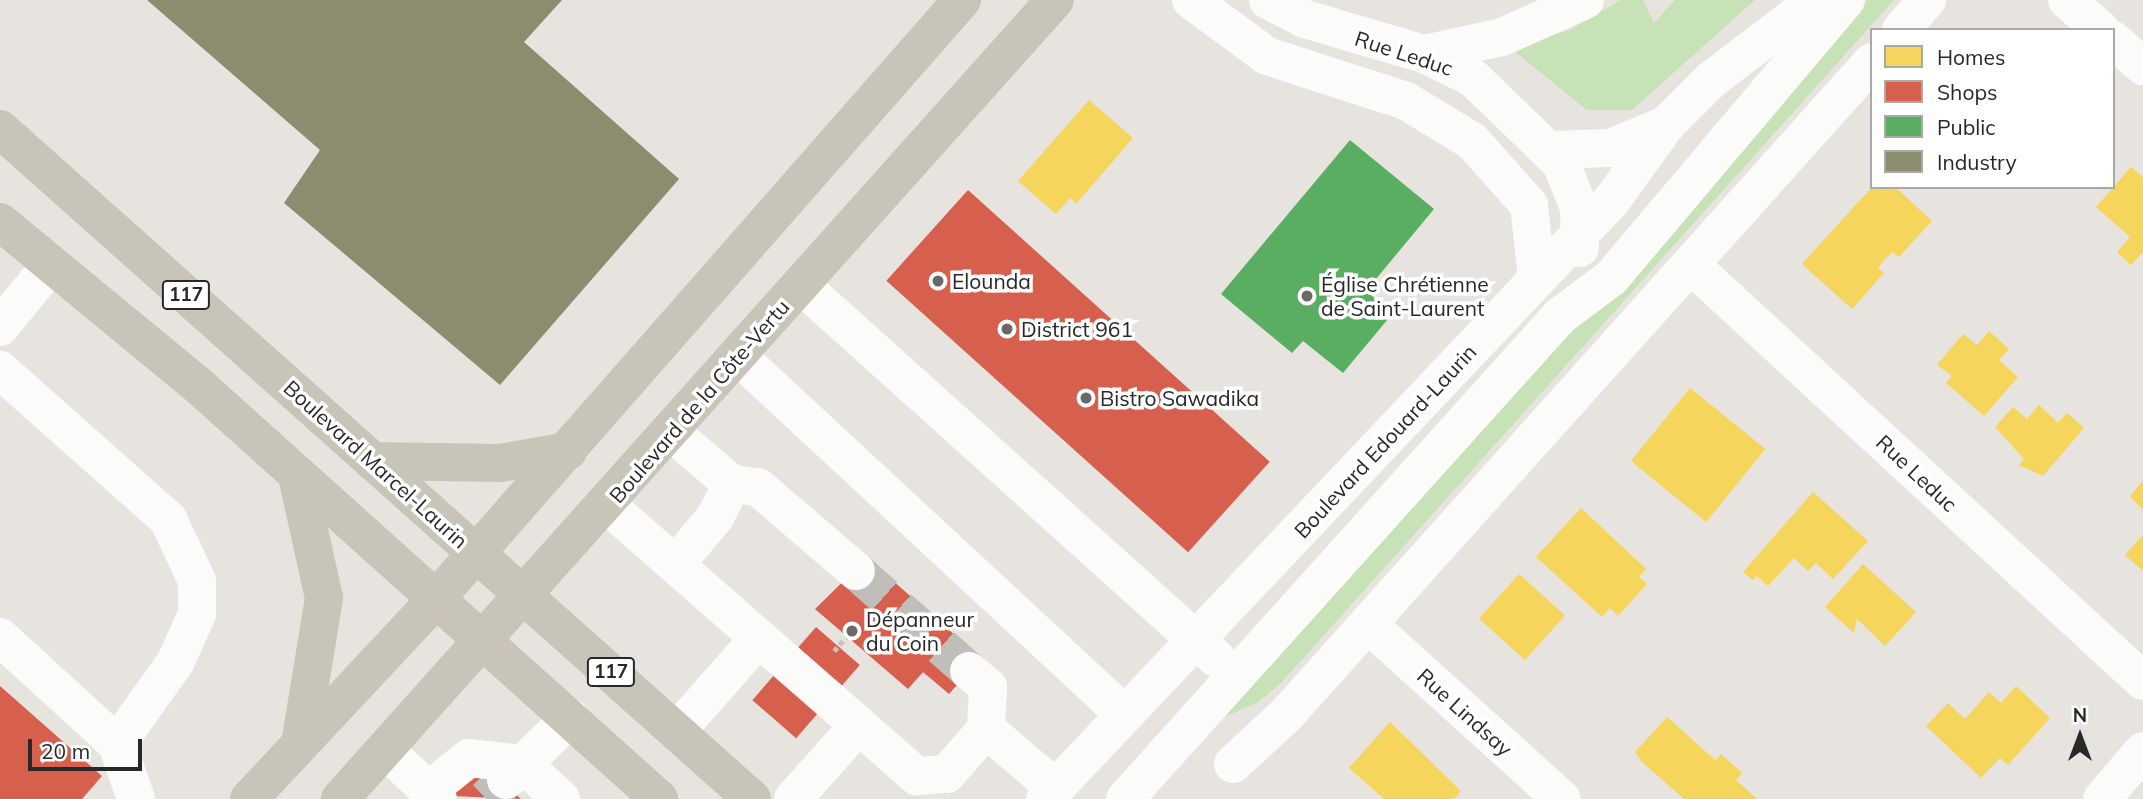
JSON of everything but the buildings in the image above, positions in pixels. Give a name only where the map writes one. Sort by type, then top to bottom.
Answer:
[{"type":"main road","points":[[249,799],[477,553],[962,0]]},
{"type":"main road","name":"Boulevard de la Côte-Vertu","points":[[340,799],[485,643],[1055,0]]},
{"type":"main road","name":"Boulevard Marcel-Laurin","points":[[0,129],[527,595],[752,799]]},
{"type":"main road","points":[[0,222],[297,476],[659,799]]},
{"type":"main road","points":[[373,461],[510,462],[568,450]]},
{"type":"main road","points":[[297,476],[324,598],[300,744]]},
{"type":"street","points":[[1191,0],[1267,56],[1406,101],[1472,141],[1515,183],[1529,205],[1537,276]]},
{"type":"street","name":"Rue Leduc","points":[[1268,0],[1335,31],[1424,54],[1473,78],[1553,150],[1571,181],[1581,232],[1560,316]]},
{"type":"street","points":[[1424,54],[1502,37],[1585,0]]},
{"type":"street","name":"Boulevard Edouard-Laurin","points":[[1050,793],[1088,750],[1198,642],[1642,166],[1666,125],[1711,80],[1816,0]]},
{"type":"street","name":"Boulevard Edouard-Laurin","points":[[1126,797],[1560,316],[1611,278],[1846,0]]},
{"type":"street","points":[[1902,28],[1927,0]]},
{"type":"street","points":[[2067,0],[2099,28]]},
{"type":"street","points":[[2115,42],[2143,66]]},
{"type":"street","points":[[1233,764],[1368,624],[1870,64]]},
{"type":"street","points":[[1553,150],[1609,148],[1666,125]]},
{"type":"street","name":"Rue Leduc","points":[[1691,265],[2143,681]]},
{"type":"street","points":[[0,327],[50,266]]},
{"type":"street","points":[[801,285],[1234,675]]},
{"type":"street","points":[[739,356],[1124,714]]},
{"type":"street","points":[[0,370],[168,519],[197,581],[197,614],[176,661],[117,744]]},
{"type":"street","points":[[672,433],[732,484],[758,487],[856,571]]},
{"type":"street","points":[[675,565],[715,517],[732,484]]},
{"type":"street","points":[[607,505],[917,776],[932,779],[953,769],[986,729],[988,687],[969,671]]},
{"type":"street","name":"Rue Lindsay","points":[[1368,624],[1562,799]]},
{"type":"street","points":[[0,637],[117,744],[124,794]]},
{"type":"street","points":[[677,731],[759,638]]},
{"type":"street","points":[[513,773],[570,718]]},
{"type":"street","points":[[793,799],[858,726]]},
{"type":"street","points":[[986,729],[1050,793]]},
{"type":"street","points":[[384,750],[434,795],[469,758],[513,773],[560,799]]},
{"type":"street","points":[[1088,750],[1126,797]]},
{"type":"street","points":[[2102,799],[2143,751]]},
{"type":"green space","points":[[1621,0],[1643,0],[1654,23],[1675,0],[1755,0],[1632,110],[1587,110],[1508,46],[1568,31]]},
{"type":"green space","points":[[1867,0],[1894,0],[1281,683],[1257,703],[1224,717]]},
{"type":"tunnel","points":[[856,571],[969,671]]},
{"type":"tunnel","points":[[486,799],[503,783]]},
{"type":"place","name":"Elounda","points":[[938,281]]},
{"type":"place","name":"Église Chrétienne de Saint-Laurent","points":[[1307,296]]},
{"type":"place","name":"District 961","points":[[1007,329]]},
{"type":"place","name":"Bistro Sawadika","points":[[1086,398]]},
{"type":"place","name":"Dépanneur du Coin","points":[[852,631]]}]
